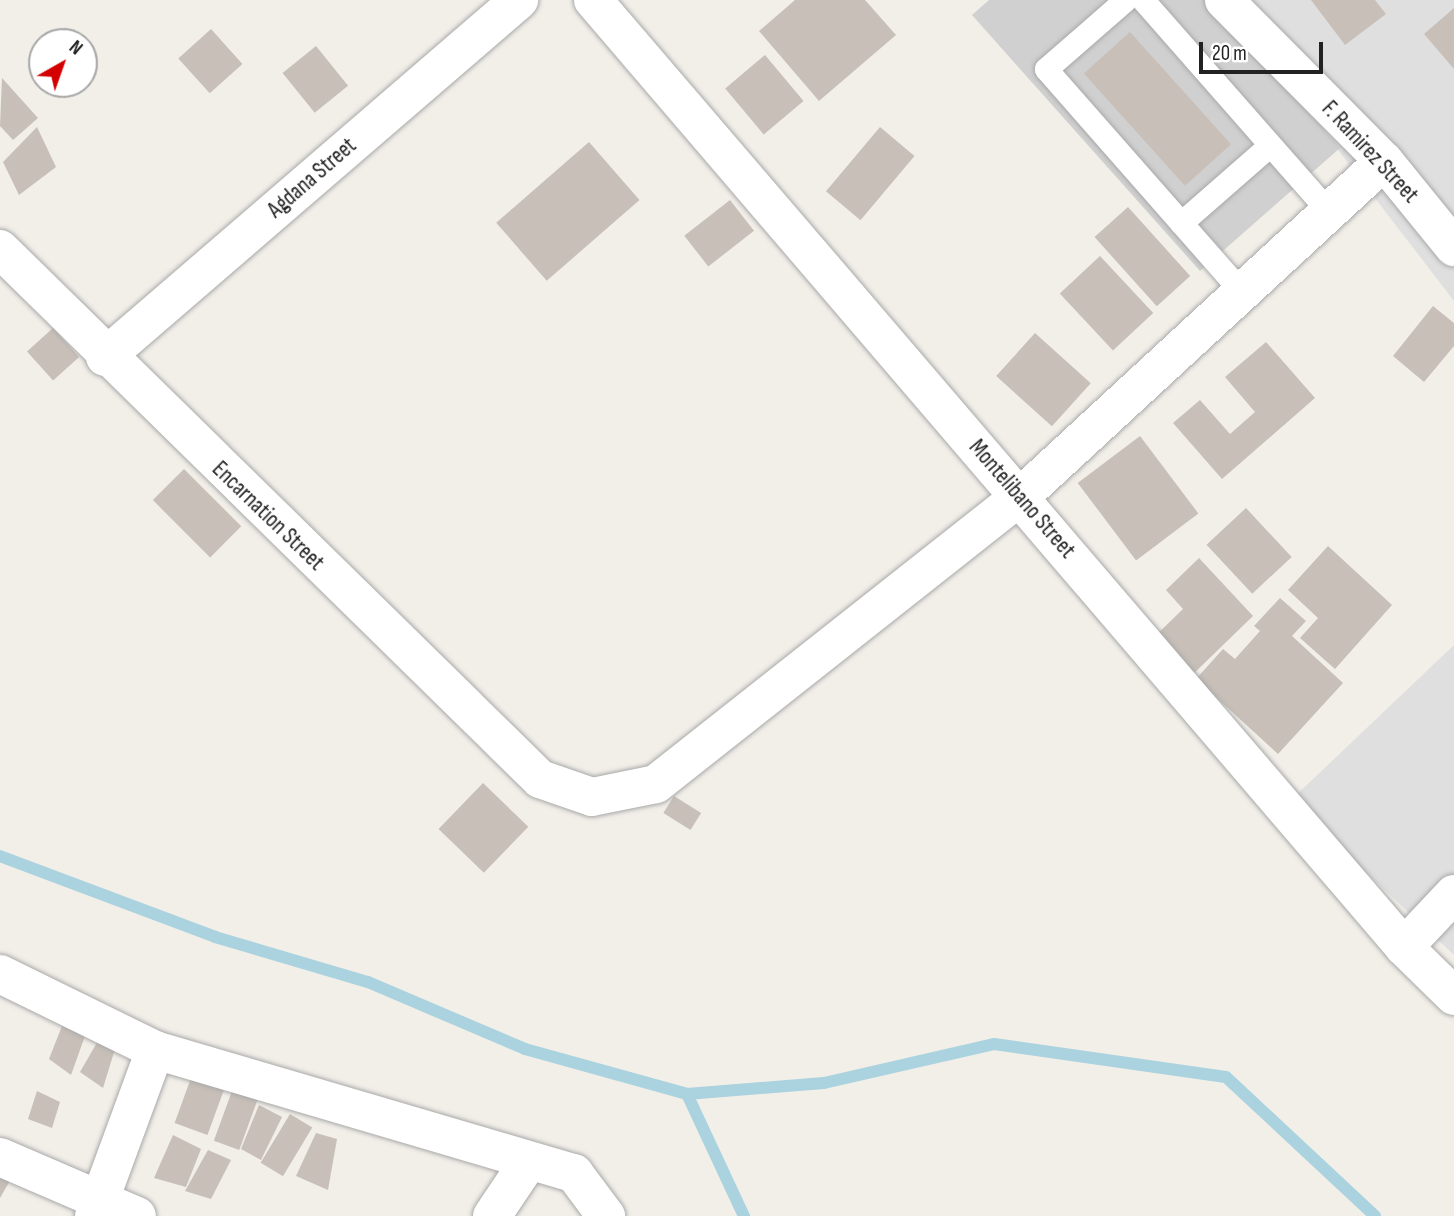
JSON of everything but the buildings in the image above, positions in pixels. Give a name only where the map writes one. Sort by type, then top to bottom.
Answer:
[{"type":"street","name":"Agdana Street","points":[[105,357],[519,0]]},
{"type":"street","name":"Montelibano Street","points":[[593,0],[1404,947],[1454,996]]},
{"type":"street","name":"F. Ramirez Street","points":[[1224,0],[1384,161],[1454,247]]},
{"type":"street","points":[[1020,497],[1384,161]]},
{"type":"street","name":"Encarnation Street","points":[[0,249],[105,357],[540,779],[592,797],[656,784],[1020,497]]},
{"type":"street","points":[[1404,947],[1454,894]]},
{"type":"street","points":[[0,974],[155,1050],[574,1173],[606,1216]]},
{"type":"street","points":[[98,1208],[155,1050]]},
{"type":"street","points":[[0,1157],[98,1208],[137,1216]]},
{"type":"street","points":[[492,1216],[529,1161]]},
{"type":"lane","points":[[1125,0],[1046,69],[1242,292]]},
{"type":"lane","points":[[1143,0],[1329,212]]},
{"type":"lane","points":[[1181,223],[1270,145]]},
{"type":"shaded area","points":[[989,0],[1209,0],[1340,148],[1200,271],[972,15]]},
{"type":"shaded area","points":[[1223,0],[1454,0],[1454,301]]},
{"type":"shaded area","points":[[1454,645],[1454,955],[1290,801]]},
{"type":"waterway","points":[[0,856],[215,937],[368,982],[525,1049],[687,1094],[824,1083],[994,1044],[1226,1077],[1375,1216]]},
{"type":"waterway","points":[[687,1094],[744,1216]]}]
